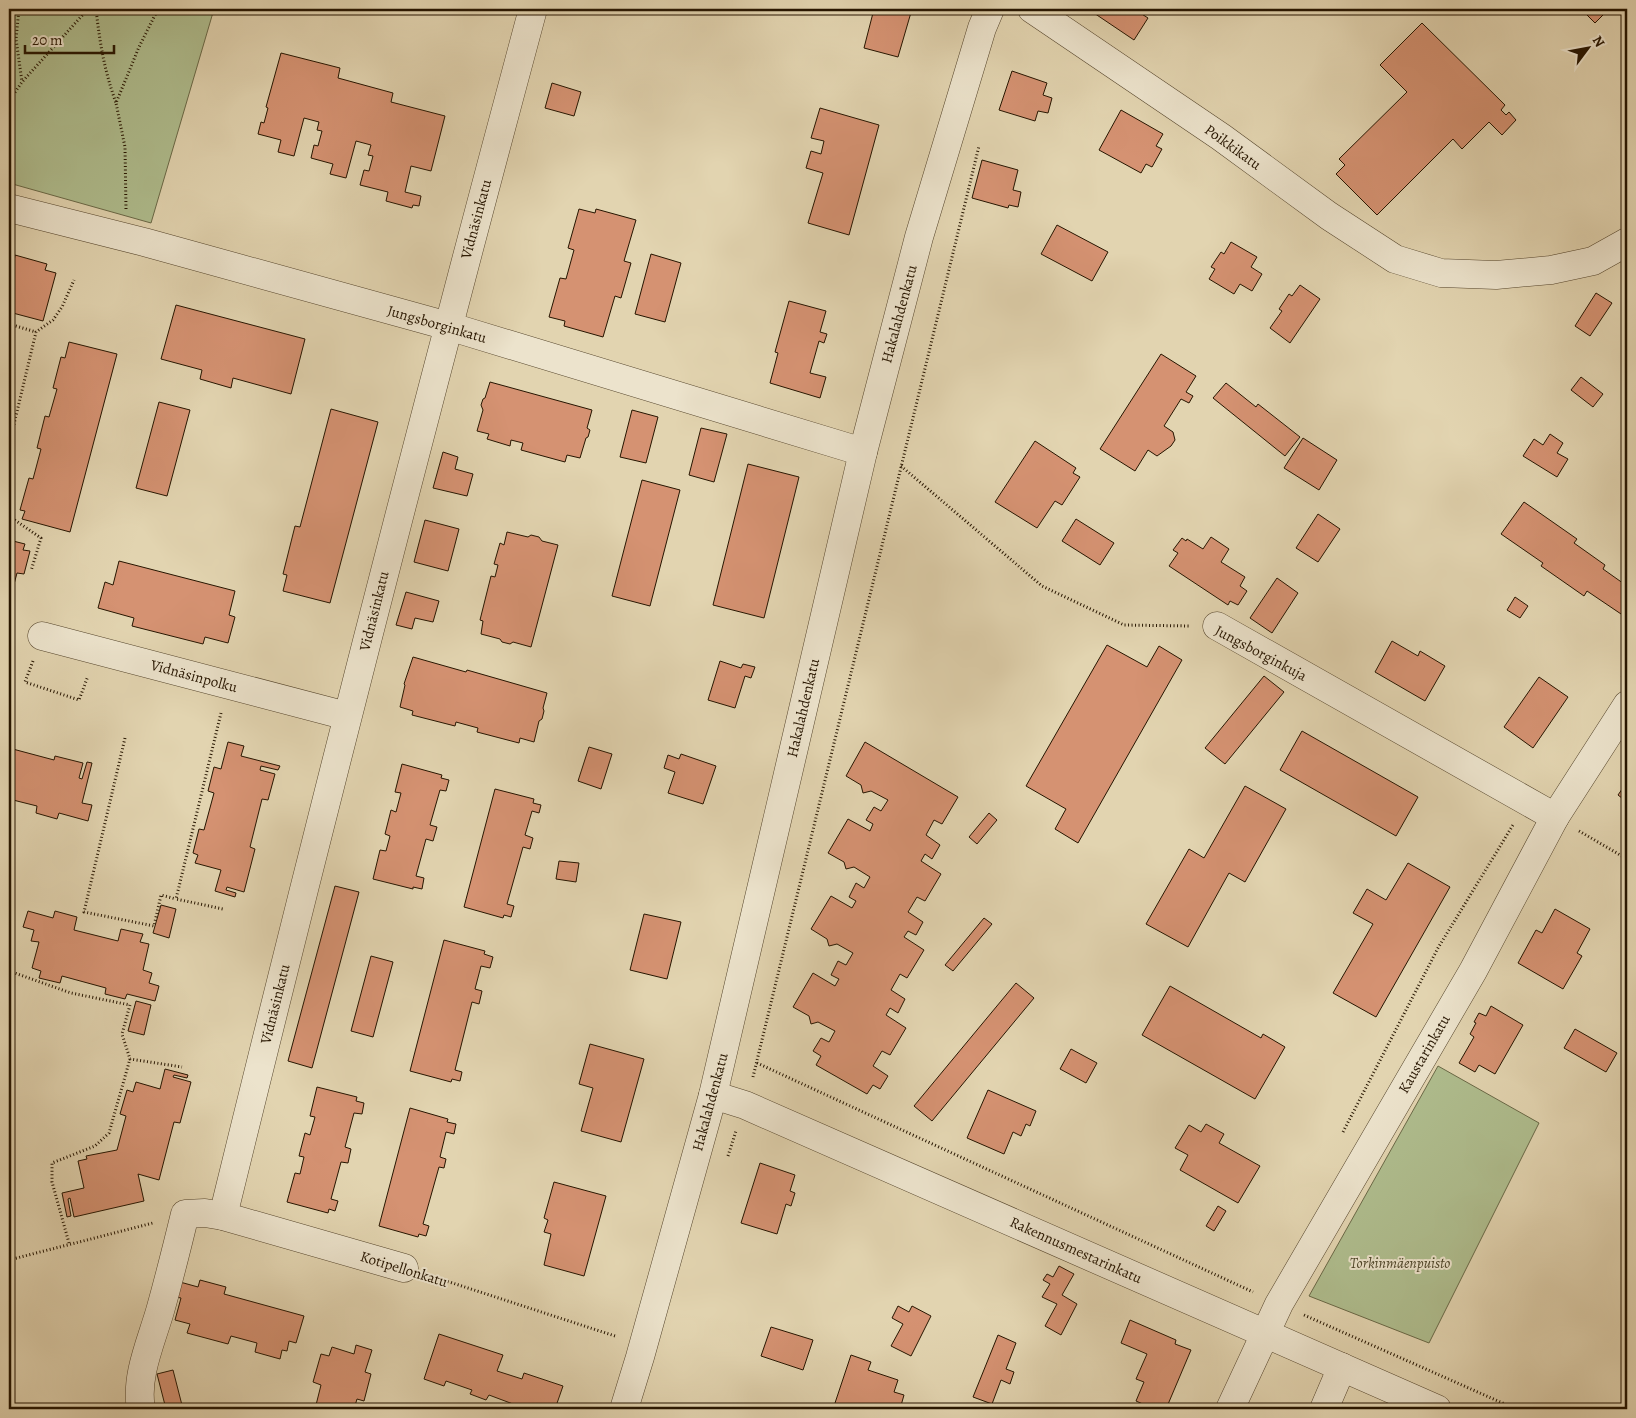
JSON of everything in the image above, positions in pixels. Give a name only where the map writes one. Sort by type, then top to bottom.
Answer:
[{"type":"street","name":"Vidnäsinkatu","points":[[223,1216],[347,716],[448,326],[533,9]]},
{"type":"street","name":"Hakalahdenkatu","points":[[624,1409],[713,1095],[863,452],[919,237],[982,28],[990,9]]},
{"type":"street","name":"Poikkikatu","points":[[1032,9],[1220,137],[1329,216],[1395,259],[1441,273],[1496,275],[1551,270],[1593,261],[1627,242]]},
{"type":"street","name":"Jungsborginkatu","points":[[9,208],[153,245],[448,326],[863,452]]},
{"type":"street","name":"Jungsborginkuja","points":[[1217,626],[1555,817]]},
{"type":"street","name":"Vidnäsinpolku","points":[[42,636],[347,716]]},
{"type":"street","name":"Kaustarinkatu","points":[[1230,1409],[1279,1304],[1473,971],[1555,817],[1627,705]]},
{"type":"street","name":"Rakennusmestarinkatu","points":[[713,1095],[745,1106],[1342,1367],[1428,1407]]},
{"type":"street","name":"Kotipellonkatu","points":[[185,1214],[205,1213],[223,1216],[404,1268]]},
{"type":"street","points":[[141,1409],[140,1385],[144,1365],[185,1214]]},
{"type":"street","points":[[1324,1409],[1342,1367]]},
{"type":"path","points":[[18,9],[16,39],[22,82]]},
{"type":"path","points":[[9,101],[22,82],[88,9]]},
{"type":"path","points":[[96,9],[100,48],[106,75],[116,103],[125,147],[125,214]]},
{"type":"path","points":[[116,103],[139,47],[158,9]]},
{"type":"path","points":[[726,1162],[757,1063],[980,142]]},
{"type":"path","points":[[9,445],[36,332],[53,320],[62,307],[74,280]]},
{"type":"path","points":[[9,324],[36,332]]},
{"type":"path","name":"Jungsborginkuja","points":[[901,466],[1042,586],[1124,625],[1217,626]]},
{"type":"path","points":[[9,516],[41,538],[32,571]]},
{"type":"path","points":[[176,899],[223,705]]},
{"type":"path","points":[[125,738],[84,912],[154,926],[161,895],[223,909]]},
{"type":"path","points":[[1555,817],[1627,859]]},
{"type":"path","points":[[9,971],[71,993],[130,1005],[122,1034],[130,1059],[109,1133],[95,1146],[52,1163],[52,1182],[69,1243]]},
{"type":"path","points":[[130,1059],[182,1066]]},
{"type":"path","points":[[757,1063],[1279,1304],[1516,1409]]},
{"type":"path","points":[[9,1260],[185,1214]]},
{"type":"path","name":"Kotipellonkatu","points":[[404,1268],[621,1337]]},
{"type":"path","points":[[9,1405],[10,1409]]},
{"type":"green space","points":[[9,9],[214,9],[151,223],[9,183]]},
{"type":"green space","name":"Torkinmäenpuisto","points":[[1438,1066],[1539,1123],[1429,1343],[1309,1296]]},
{"type":"building","points":[[874,9],[912,9],[898,57],[864,48]]},
{"type":"building","points":[[1088,9],[1134,9],[1148,18],[1134,40]]},
{"type":"building","points":[[1581,9],[1609,9],[1595,23]]},
{"type":"building","points":[[1422,23],[1505,105],[1501,110],[1506,115],[1509,112],[1516,120],[1502,135],[1489,122],[1462,149],[1453,139],[1377,215],[1336,174],[1345,165],[1339,159],[1407,92],[1380,65]]},
{"type":"building","points":[[281,53],[340,68],[338,78],[393,93],[391,102],[445,116],[431,171],[411,166],[405,192],[421,196],[419,206],[413,205],[412,208],[386,201],[388,192],[360,185],[364,170],[369,171],[373,156],[368,155],[371,145],[356,141],[346,178],[330,174],[333,164],[311,158],[314,145],[318,146],[322,131],[317,130],[319,122],[304,118],[294,156],[278,152],[281,140],[258,134],[261,122],[264,123],[268,108],[266,107]]},
{"type":"building","points":[[1012,71],[1047,83],[1043,95],[1052,98],[1048,113],[1038,111],[1035,121],[999,110]]},
{"type":"building","points":[[552,83],[581,92],[574,116],[545,108]]},
{"type":"building","points":[[820,108],[879,125],[849,235],[808,223],[823,173],[806,168],[811,151],[821,154],[824,141],[811,138]]},
{"type":"building","points":[[1121,110],[1163,134],[1156,146],[1162,149],[1152,167],[1146,164],[1141,173],[1099,150]]},
{"type":"building","points":[[982,160],[1018,170],[1013,190],[1021,192],[1018,207],[1009,205],[1008,208],[972,198]]},
{"type":"building","points":[[579,209],[595,213],[596,209],[636,220],[624,261],[631,263],[621,298],[615,296],[603,337],[564,326],[565,321],[549,317],[560,278],[566,279],[574,250],[568,248]]},
{"type":"building","points":[[1057,225],[1108,252],[1092,281],[1041,254]]},
{"type":"building","points":[[1231,242],[1257,257],[1251,267],[1262,274],[1252,291],[1240,284],[1234,294],[1209,279],[1215,269],[1211,267],[1221,252],[1224,254]]},
{"type":"building","points":[[651,254],[681,263],[665,322],[635,314]]},
{"type":"building","points":[[15,255],[47,264],[45,270],[56,273],[43,321],[9,312],[9,261],[14,262]]},
{"type":"building","points":[[1300,285],[1320,299],[1290,343],[1270,328],[1282,311],[1279,309],[1289,294],[1292,296]]},
{"type":"building","points":[[1596,293],[1612,303],[1590,336],[1575,326]]},
{"type":"building","points":[[789,301],[826,311],[820,332],[827,334],[824,343],[819,341],[810,373],[826,377],[820,398],[770,383],[778,353],[775,352]]},
{"type":"building","points":[[176,305],[305,339],[291,394],[233,378],[231,388],[200,379],[202,370],[161,359]]},
{"type":"building","points":[[69,342],[117,354],[70,532],[22,519],[25,511],[20,510],[29,478],[33,479],[41,449],[37,448],[45,416],[49,417],[57,389],[53,388],[61,357],[65,358]]},
{"type":"building","points":[[1161,354],[1196,376],[1186,392],[1193,396],[1189,403],[1181,399],[1164,426],[1173,432],[1175,440],[1171,446],[1157,456],[1148,450],[1135,471],[1100,449]]},
{"type":"building","points":[[1581,377],[1603,394],[1593,407],[1571,390]]},
{"type":"building","points":[[490,382],[592,410],[587,428],[590,430],[580,458],[567,455],[565,462],[521,450],[523,443],[511,440],[510,446],[487,439],[489,434],[477,431],[483,410],[481,405]]},
{"type":"building","points":[[1226,383],[1256,407],[1258,404],[1300,437],[1285,456],[1213,398]]},
{"type":"building","points":[[159,402],[190,410],[167,496],[136,488]]},
{"type":"building","points":[[331,409],[378,422],[330,603],[283,591],[287,575],[283,574],[295,526],[300,527]]},
{"type":"building","points":[[632,410],[658,417],[646,463],[620,457]]},
{"type":"building","points":[[701,428],[727,434],[714,482],[689,475]]},
{"type":"building","points":[[1550,434],[1563,443],[1557,453],[1568,459],[1557,477],[1523,456],[1534,439],[1543,445]]},
{"type":"building","points":[[1303,438],[1337,460],[1319,490],[1284,468]]},
{"type":"building","points":[[1035,441],[1076,468],[1073,473],[1080,477],[1062,505],[1055,501],[1037,528],[995,502]]},
{"type":"building","points":[[443,452],[458,457],[455,469],[473,474],[467,496],[433,488]]},
{"type":"building","points":[[748,464],[799,477],[764,618],[713,605]]},
{"type":"building","points":[[642,480],[680,490],[650,606],[612,596]]},
{"type":"building","points":[[1524,502],[1577,539],[1574,543],[1605,565],[1603,569],[1627,586],[1627,611],[1624,616],[1587,591],[1584,596],[1541,566],[1543,563],[1501,534]]},
{"type":"building","points":[[1318,514],[1340,529],[1318,562],[1296,548]]},
{"type":"building","points":[[1076,519],[1114,543],[1100,565],[1062,541]]},
{"type":"building","points":[[425,520],[459,529],[448,571],[414,562]]},
{"type":"building","points":[[507,532],[528,537],[531,535],[539,537],[542,541],[558,545],[531,647],[513,642],[510,644],[502,642],[500,639],[481,634],[483,621],[480,620],[491,576],[495,577],[498,565],[494,564],[500,543],[504,545]]},
{"type":"building","points":[[1211,537],[1229,549],[1221,562],[1245,577],[1240,586],[1247,591],[1238,605],[1230,601],[1228,605],[1169,566],[1178,553],[1173,550],[1182,538],[1203,549]]},
{"type":"building","points":[[9,540],[25,544],[23,550],[30,551],[24,574],[17,573],[12,592],[9,591]]},
{"type":"building","points":[[119,561],[235,591],[229,615],[235,617],[228,643],[205,637],[203,644],[132,626],[134,618],[98,608],[105,582],[113,585]]},
{"type":"building","points":[[1277,578],[1298,593],[1272,633],[1250,618]]},
{"type":"building","points":[[406,592],[439,601],[433,622],[415,618],[412,629],[396,625]]},
{"type":"building","points":[[1515,597],[1528,606],[1520,618],[1507,610]]},
{"type":"building","points":[[1392,641],[1418,656],[1420,651],[1445,666],[1425,701],[1375,672]]},
{"type":"building","points":[[1107,645],[1147,667],[1159,646],[1182,660],[1078,843],[1055,829],[1066,809],[1026,786]]},
{"type":"building","points":[[413,657],[547,693],[542,719],[539,721],[534,742],[520,738],[519,743],[477,732],[478,728],[456,722],[455,726],[412,715],[413,711],[400,707],[404,684]]},
{"type":"building","points":[[720,661],[741,668],[743,664],[755,667],[751,678],[745,676],[735,708],[708,700]]},
{"type":"building","points":[[1264,676],[1284,692],[1225,764],[1205,748]]},
{"type":"building","points":[[1539,677],[1568,697],[1533,748],[1504,727]]},
{"type":"building","points":[[1302,731],[1418,797],[1396,836],[1280,770]]},
{"type":"building","points":[[228,742],[244,746],[241,756],[280,766],[278,770],[261,766],[260,770],[275,774],[268,800],[262,799],[250,847],[255,849],[244,892],[227,887],[226,890],[236,893],[235,897],[215,891],[221,870],[195,863],[198,855],[193,853],[199,829],[204,830],[214,793],[208,791],[214,767],[221,769]]},
{"type":"building","points":[[865,742],[958,797],[942,824],[934,820],[926,835],[940,845],[932,859],[925,854],[921,861],[941,874],[925,901],[917,897],[908,912],[923,922],[916,935],[908,931],[904,937],[924,950],[907,978],[900,974],[891,990],[905,999],[898,1013],[890,1008],[886,1015],[906,1028],[890,1055],[882,1051],[873,1066],[888,1076],[880,1089],[873,1085],[867,1094],[816,1065],[821,1056],[813,1051],[821,1038],[829,1042],[835,1031],[818,1022],[811,1024],[809,1016],[793,1007],[813,973],[835,986],[839,979],[831,975],[838,961],[846,965],[853,953],[837,944],[829,946],[827,939],[811,929],[831,896],[852,908],[856,901],[849,897],[856,883],[864,888],[870,877],[854,867],[846,869],[844,862],[828,853],[848,819],[870,831],[873,824],[866,820],[874,807],[881,811],[888,800],[871,791],[863,793],[861,785],[846,776]]},
{"type":"building","points":[[589,747],[612,754],[601,789],[578,781]]},
{"type":"building","points":[[9,748],[54,760],[55,756],[83,763],[79,778],[82,779],[87,762],[92,763],[82,803],[92,805],[88,821],[59,813],[57,819],[36,813],[37,806],[9,799]]},
{"type":"building","points":[[681,754],[716,766],[703,804],[668,793],[675,772],[664,768],[668,755],[679,759]]},
{"type":"building","points":[[402,764],[442,775],[441,778],[449,780],[446,791],[440,790],[430,825],[437,827],[433,841],[426,839],[416,876],[424,878],[422,889],[413,887],[413,889],[373,879],[380,850],[386,851],[390,836],[385,834],[391,810],[396,812],[401,793],[395,792]]},
{"type":"building","points":[[1627,782],[1627,802],[1618,795]]},
{"type":"building","points":[[1245,786],[1286,809],[1245,882],[1229,873],[1188,947],[1146,924],[1189,849],[1204,858]]},
{"type":"building","points":[[495,789],[534,799],[533,803],[541,805],[539,813],[532,811],[525,835],[533,838],[530,849],[523,847],[507,904],[514,906],[511,917],[504,915],[503,918],[464,907]]},
{"type":"building","points":[[989,813],[997,820],[977,844],[969,837]]},
{"type":"building","points":[[559,861],[579,863],[576,882],[556,879]]},
{"type":"building","points":[[1408,863],[1450,887],[1376,1017],[1333,993],[1373,924],[1353,913],[1367,889],[1386,900]]},
{"type":"building","points":[[335,886],[359,892],[312,1068],[288,1061]]},
{"type":"building","points":[[161,905],[176,909],[169,938],[153,933]]},
{"type":"building","points":[[1555,909],[1590,929],[1577,953],[1582,956],[1563,989],[1518,963],[1536,930],[1542,933]]},
{"type":"building","points":[[28,911],[53,918],[55,911],[77,917],[74,930],[118,941],[121,929],[143,934],[140,942],[149,944],[143,970],[152,973],[149,983],[159,986],[155,1001],[127,994],[125,999],[105,994],[106,988],[62,976],[60,983],[39,978],[41,971],[32,968],[39,942],[31,941],[34,930],[23,927]]},
{"type":"building","points":[[644,914],[681,922],[667,979],[630,970]]},
{"type":"building","points":[[984,918],[992,924],[953,971],[945,965]]},
{"type":"building","points":[[444,940],[485,951],[484,954],[493,957],[490,968],[481,966],[475,989],[482,991],[479,1004],[472,1002],[455,1070],[462,1072],[460,1081],[452,1079],[451,1082],[410,1071]]},
{"type":"building","points":[[371,956],[393,962],[373,1037],[351,1031]]},
{"type":"building","points":[[1016,983],[1034,998],[932,1121],[914,1106]]},
{"type":"building","points":[[1170,986],[1261,1038],[1263,1034],[1285,1047],[1255,1099],[1142,1035]]},
{"type":"building","points":[[136,1001],[151,1005],[144,1035],[128,1031]]},
{"type":"building","points":[[1491,1006],[1523,1025],[1495,1074],[1479,1065],[1475,1072],[1459,1063],[1474,1037],[1470,1034],[1479,1013],[1486,1016]]},
{"type":"building","points":[[1575,1029],[1617,1053],[1606,1072],[1564,1048]]},
{"type":"building","points":[[590,1044],[644,1059],[621,1142],[581,1131],[593,1088],[579,1084]]},
{"type":"building","points":[[1071,1049],[1097,1063],[1086,1083],[1060,1069]]},
{"type":"building","points":[[165,1069],[188,1075],[187,1078],[174,1075],[173,1077],[191,1082],[180,1123],[174,1122],[159,1180],[138,1174],[144,1201],[74,1217],[70,1198],[68,1199],[71,1216],[67,1217],[62,1193],[84,1188],[78,1161],[87,1159],[86,1156],[117,1150],[126,1116],[120,1114],[127,1090],[133,1092],[136,1082],[160,1089]]},
{"type":"building","points":[[317,1087],[357,1097],[356,1101],[364,1103],[362,1114],[354,1113],[345,1147],[351,1149],[348,1163],[341,1162],[331,1199],[338,1201],[335,1211],[329,1209],[328,1213],[287,1202],[295,1173],[300,1174],[304,1157],[299,1156],[305,1133],[310,1135],[315,1117],[310,1116]]},
{"type":"building","points":[[988,1090],[1036,1111],[1030,1126],[1026,1124],[1021,1136],[1013,1132],[1004,1154],[967,1138]]},
{"type":"building","points":[[410,1108],[448,1119],[447,1122],[456,1124],[454,1134],[446,1132],[440,1157],[446,1159],[444,1168],[439,1167],[423,1224],[429,1226],[426,1236],[419,1234],[418,1237],[379,1226]]},
{"type":"building","points":[[1206,1124],[1224,1134],[1219,1143],[1260,1166],[1238,1203],[1180,1170],[1188,1155],[1175,1148],[1189,1125],[1201,1132]]},
{"type":"building","points":[[760,1163],[795,1175],[790,1191],[795,1193],[791,1206],[786,1204],[777,1234],[741,1223]]},
{"type":"building","points":[[554,1182],[606,1196],[584,1276],[544,1265],[551,1234],[544,1232],[548,1220],[544,1218]]},
{"type":"building","points":[[1218,1206],[1226,1211],[1214,1231],[1206,1226]]},
{"type":"building","points":[[1059,1266],[1074,1274],[1062,1295],[1077,1304],[1061,1335],[1045,1326],[1057,1304],[1042,1297],[1050,1284],[1043,1280],[1047,1274],[1053,1277]]},
{"type":"building","points":[[200,1280],[226,1287],[224,1294],[304,1316],[296,1343],[289,1341],[287,1351],[282,1350],[280,1359],[255,1352],[257,1343],[231,1336],[228,1344],[187,1333],[190,1324],[175,1320],[181,1298],[176,1297],[180,1282],[198,1287]]},
{"type":"building","points":[[898,1306],[909,1312],[912,1306],[931,1316],[911,1356],[891,1346],[903,1324],[892,1318]]},
{"type":"building","points":[[1130,1320],[1176,1340],[1175,1344],[1191,1350],[1166,1409],[1154,1409],[1136,1401],[1144,1382],[1136,1379],[1147,1354],[1121,1343]]},
{"type":"building","points":[[771,1327],[813,1340],[803,1370],[761,1356]]},
{"type":"building","points":[[439,1334],[503,1355],[497,1371],[522,1379],[524,1373],[563,1386],[555,1409],[512,1409],[513,1404],[489,1395],[486,1400],[470,1394],[472,1390],[446,1381],[444,1386],[424,1379]]},
{"type":"building","points":[[998,1335],[1016,1343],[1006,1369],[1014,1372],[1010,1384],[1001,1380],[992,1404],[973,1397]]},
{"type":"building","points":[[356,1345],[372,1350],[365,1372],[371,1374],[364,1401],[357,1399],[354,1409],[315,1409],[321,1385],[313,1382],[321,1354],[329,1356],[332,1347],[354,1354]]},
{"type":"building","points":[[851,1355],[871,1362],[868,1370],[898,1380],[894,1392],[904,1395],[900,1409],[833,1409]]},
{"type":"building","points":[[173,1370],[183,1409],[166,1409],[157,1374]]}]
